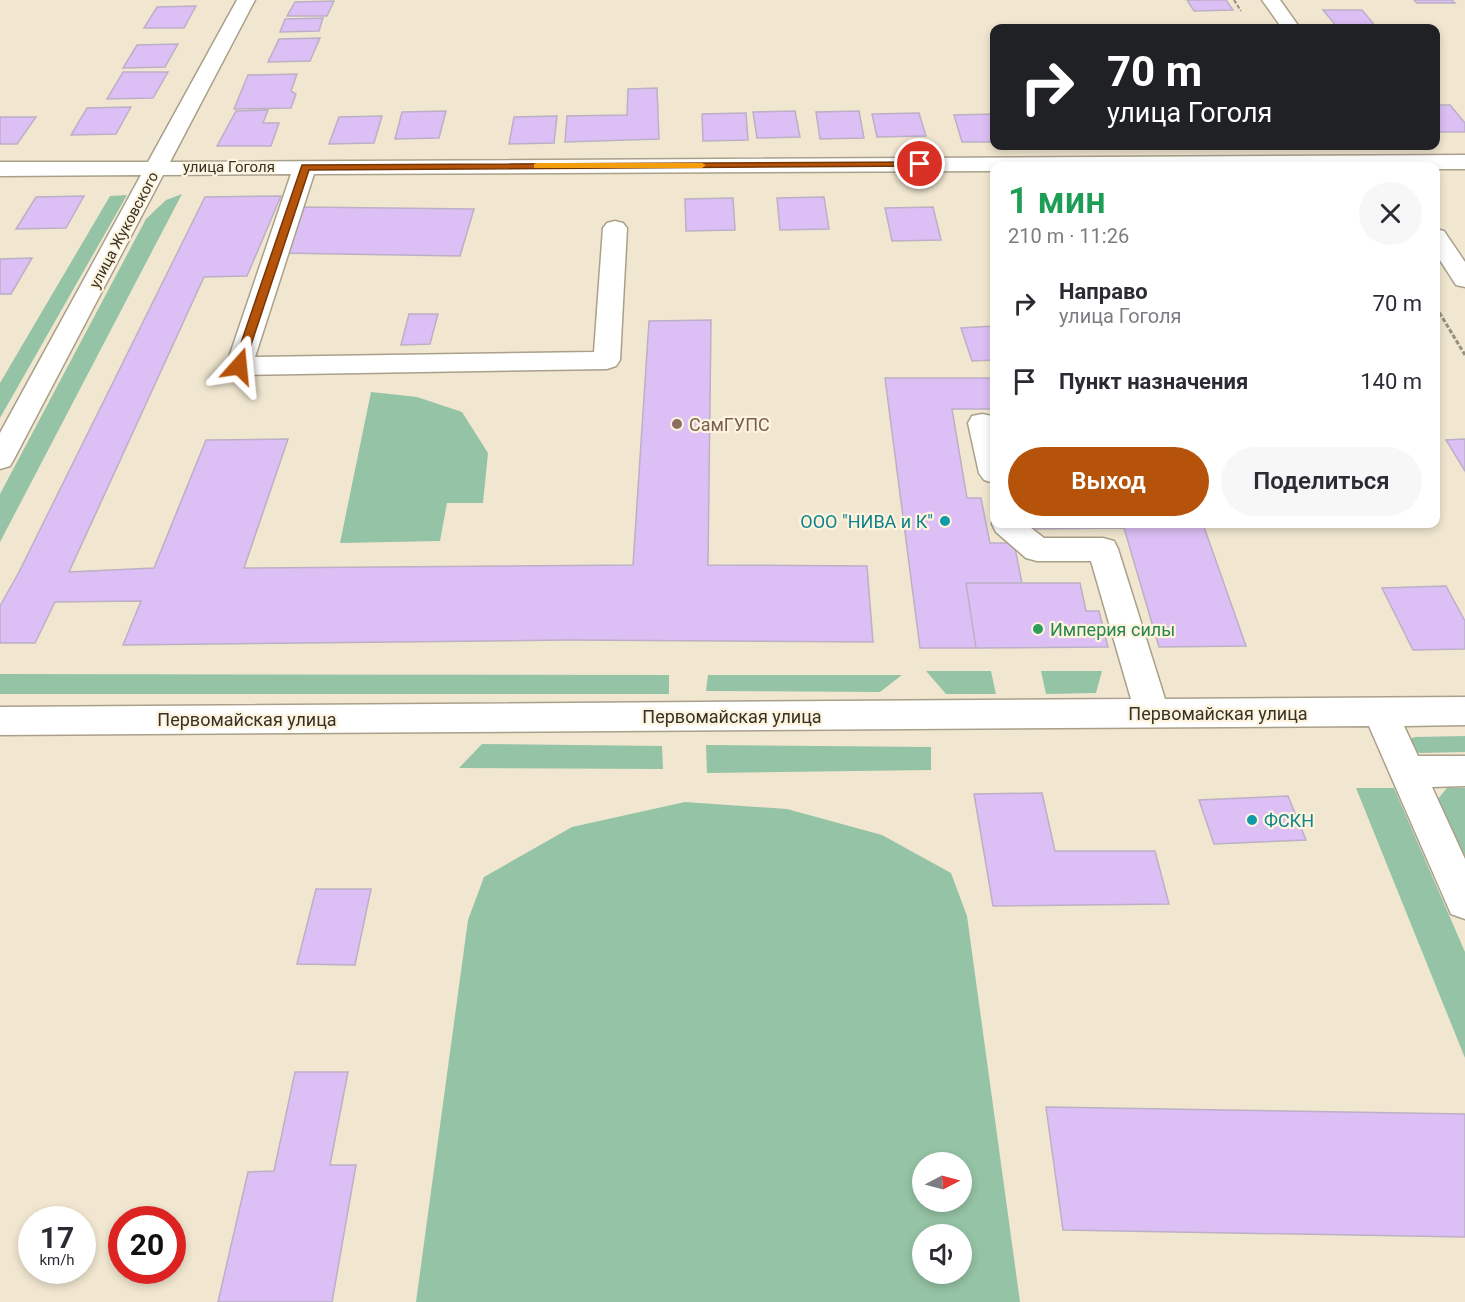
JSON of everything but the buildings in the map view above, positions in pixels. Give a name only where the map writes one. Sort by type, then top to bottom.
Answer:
[{"type":"street","name":"улица Жуковского","points":[[0,459],[246,0]]},
{"type":"street","points":[[1271,0],[1289,24]]},
{"type":"street","name":"улица Гоголя","points":[[0,169],[1383,158],[1465,162]]},
{"type":"street","points":[[305,167],[239,366],[607,360],[615,228]]},
{"type":"street","points":[[1440,242],[1465,280]]},
{"type":"street","points":[[982,423],[990,456]]},
{"type":"street","points":[[1012,528],[1037,550],[1103,549],[1152,713]]},
{"type":"street","name":"Первомайская улица","points":[[0,721],[1465,711]]},
{"type":"street","points":[[1380,712],[1465,901]]},
{"type":"street","points":[[1407,772],[1465,771]]},
{"type":"path","points":[[1440,314],[1465,355]]},
{"type":"green space","points":[[182,194],[0,542],[0,494],[146,219],[166,200]]},
{"type":"green space","points":[[127,195],[0,418],[0,383],[110,196]]},
{"type":"green space","points":[[371,392],[417,397],[462,412],[488,453],[483,503],[447,503],[440,541],[340,543]]},
{"type":"green space","points":[[926,671],[991,671],[996,694],[946,694]]},
{"type":"green space","points":[[1041,671],[1102,671],[1096,693],[1046,694]]},
{"type":"green space","points":[[0,674],[669,675],[669,694],[0,694]]},
{"type":"green space","points":[[708,675],[902,675],[880,692],[706,691]]},
{"type":"green space","points":[[1465,736],[1465,752],[1420,753],[1410,749],[1406,740],[1415,737]]},
{"type":"green space","points":[[482,744],[662,746],[663,769],[459,768]]},
{"type":"green space","points":[[706,745],[931,747],[931,770],[707,773]]},
{"type":"green space","points":[[1356,788],[1394,788],[1465,952],[1465,1058]]},
{"type":"green space","points":[[1447,788],[1465,788],[1465,881],[1436,801]]},
{"type":"green space","points":[[685,802],[787,809],[882,835],[951,873],[967,916],[1020,1302],[416,1302],[468,920],[484,877],[572,827]]},
{"type":"slow traffic","points":[[537,166],[702,165]]},
{"type":"place","name":"СамГУПС","points":[[677,424]]},
{"type":"place","name":"OOO \"НИВА и К\"","points":[[945,521]]},
{"type":"place","name":"Империя силы","points":[[1038,629]]},
{"type":"place","name":"ФСКН","points":[[1252,820]]},
{"type":"route","points":[[239,366],[305,167],[920,164]]}]
